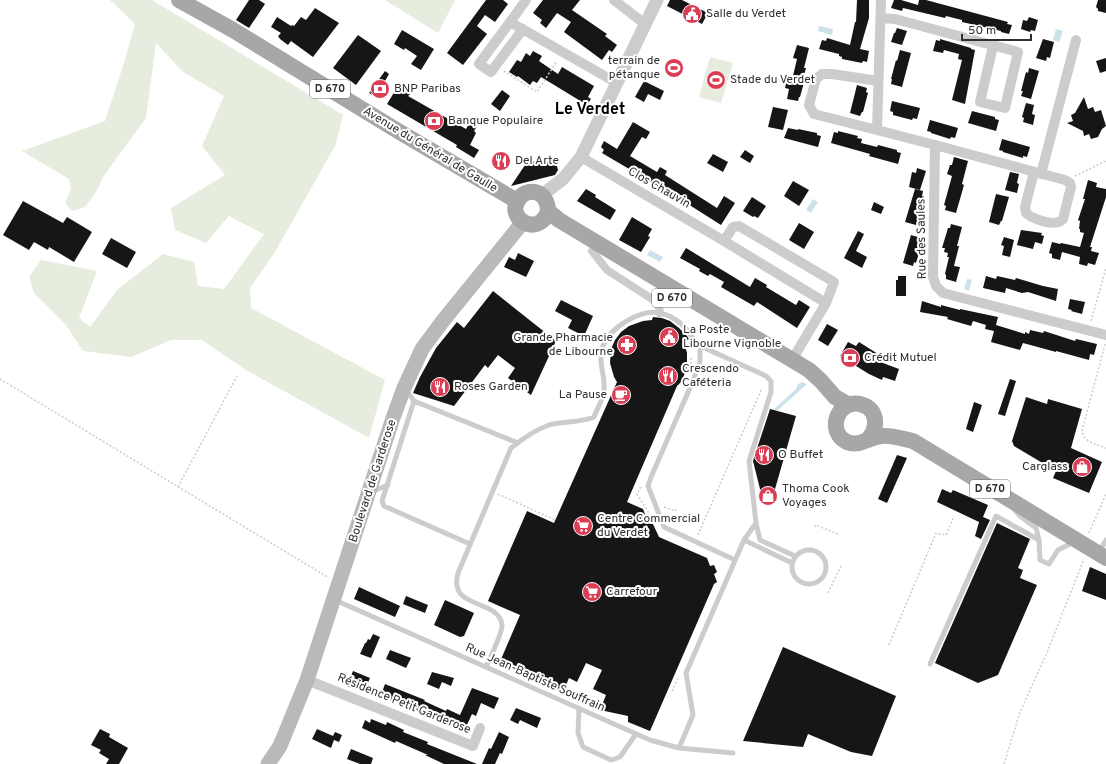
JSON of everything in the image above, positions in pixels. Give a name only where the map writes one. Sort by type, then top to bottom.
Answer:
[{"type":"main road","name":"Avenue du Général de Gaulle","points":[[179,0],[233,30],[398,131],[517,201]]},
{"type":"main road","points":[[528,192],[542,195],[547,202],[544,216],[532,224],[523,222],[519,219],[515,211],[519,197],[528,192]]},
{"type":"main road","name":"D 670","points":[[544,216],[554,228],[813,384],[822,392],[833,413],[837,416]]},
{"type":"main road","name":"D 670","points":[[544,216],[559,220],[809,370],[835,397],[849,404]]},
{"type":"main road","name":"Boulevard de Garderose","points":[[268,764],[280,746],[307,680],[404,388],[422,350],[430,338],[523,222]]},
{"type":"main road","points":[[855,403],[866,406],[874,415],[875,421],[873,433],[864,442],[858,443],[846,441],[838,433],[835,422],[837,416],[844,407],[849,404],[855,403]]},
{"type":"main road","name":"D 670","points":[[875,421],[912,432],[1096,546]]},
{"type":"main road","name":"D 670","points":[[869,438],[884,436],[913,442],[1003,497],[1096,546]]},
{"type":"street","points":[[523,29],[491,72],[479,64],[526,0]]},
{"type":"street","points":[[614,0],[645,24]]},
{"type":"street","points":[[542,195],[563,179],[581,157],[658,0]]},
{"type":"street","points":[[877,130],[881,0]]},
{"type":"street","points":[[881,18],[895,19],[1018,52],[1005,108],[980,102],[993,46]]},
{"type":"street","points":[[510,22],[617,84]]},
{"type":"street","points":[[878,81],[832,74],[822,74],[816,79],[809,105],[814,114],[935,145],[1038,173],[1066,180],[1070,183],[1071,187],[1063,219],[1056,224],[1032,218],[1026,213],[1026,207],[1038,173],[1076,40]]},
{"type":"street","name":"Rue des Saules","points":[[935,145],[933,277],[936,286],[943,293],[1106,335]]},
{"type":"street","name":"Clos Chauvin","points":[[581,157],[826,303]]},
{"type":"street","points":[[724,241],[733,227],[739,226],[834,282],[826,303],[792,360]]},
{"type":"street","points":[[592,251],[606,270],[655,301],[660,313]]},
{"type":"street","name":"Résidence Petit Garderose","points":[[307,680],[473,746],[480,728]]},
{"type":"lane","points":[[486,667],[500,634],[502,624],[496,614],[465,598],[459,591],[456,580],[470,544],[511,448],[546,426],[568,421],[585,421],[594,417],[604,391],[601,364],[602,346],[610,334],[625,321],[649,313],[660,313],[677,320],[690,333],[696,344],[700,347],[766,376],[771,381],[771,392],[749,461],[756,523],[760,540],[795,556]]},
{"type":"lane","points":[[700,347],[700,362],[693,381],[648,486],[664,528],[735,560]]},
{"type":"lane","points":[[404,388],[414,401],[518,443]]},
{"type":"lane","points":[[414,401],[382,501],[384,506],[470,544]]},
{"type":"lane","points":[[368,493],[388,485]]},
{"type":"lane","points":[[1003,497],[1020,516],[1036,528],[1039,540],[1040,560],[1049,564],[1058,550],[1069,543],[1096,546]]},
{"type":"lane","points":[[930,664],[996,516],[1039,540]]},
{"type":"lane","points":[[679,748],[693,715],[686,673],[744,540],[756,523]]},
{"type":"lane","points":[[744,540],[792,563]]},
{"type":"lane","points":[[766,551],[769,545]]},
{"type":"lane","points":[[811,549],[819,552],[825,558],[827,570],[825,575],[817,582],[811,584],[800,582],[793,574],[792,563],[795,556],[801,551],[811,549]]},
{"type":"lane","name":"Rue Jean-Baptiste Souffrain","points":[[334,600],[650,740],[679,748],[733,753]]},
{"type":"lane","points":[[579,708],[578,733],[583,746],[611,760],[620,757],[636,734]]},
{"type":"path","points":[[495,66],[537,92],[563,52]]},
{"type":"path","points":[[1066,180],[1106,161]]},
{"type":"path","points":[[1088,331],[1106,268]]},
{"type":"path","points":[[709,351],[740,339]]},
{"type":"path","points":[[1106,342],[1082,431],[1083,437],[1086,440],[1106,448]]},
{"type":"path","points":[[691,369],[691,358],[700,354]]},
{"type":"path","points":[[178,487],[237,376]]},
{"type":"path","points":[[0,379],[339,584]]},
{"type":"path","points":[[694,541],[704,522],[719,484],[762,388]]},
{"type":"path","points":[[640,487],[638,494],[654,522]]},
{"type":"path","points":[[492,492],[555,520]]},
{"type":"path","points":[[1004,764],[1020,712],[1096,546],[1106,494]]},
{"type":"path","points":[[888,645],[936,533],[946,535],[954,516]]},
{"type":"path","points":[[815,528],[816,526],[840,535]]},
{"type":"path","points":[[828,593],[842,564]]},
{"type":"path","points":[[672,691],[679,676],[681,683]]},
{"type":"shaded area","points":[[110,0],[152,0],[343,115],[336,144],[275,252],[250,288],[251,308],[385,380],[369,438],[246,370],[202,340],[171,340],[131,357],[83,351],[66,325],[34,293],[29,277],[41,260],[97,271],[79,318],[90,327],[117,290],[163,254],[194,262],[198,286],[224,289],[264,234],[229,216],[206,243],[175,230],[171,208],[225,175],[202,146],[224,96],[183,72],[156,43],[146,118],[103,177],[96,192],[85,207],[72,211],[65,203],[71,189],[69,179],[22,151],[105,121],[135,24]]},
{"type":"shaded area","points":[[385,0],[455,0],[438,33]]},
{"type":"shaded area","name":"Stade du Verdet","points":[[710,57],[733,63],[721,103],[699,97]]},
{"type":"water","points":[[819,26],[833,29],[832,35],[818,31]]},
{"type":"water","points":[[1056,29],[1063,31],[1059,42],[1053,40]]},
{"type":"water","points":[[813,199],[818,202],[811,213],[806,210]]},
{"type":"water","points":[[650,250],[663,257],[660,262],[647,255]]},
{"type":"water","points":[[967,279],[972,280],[969,291],[964,289]]},
{"type":"water","points":[[802,382],[807,384],[777,411],[773,410],[796,389],[798,384]]},
{"type":"building","points":[[249,0],[259,0],[265,4],[249,28],[236,20]]},
{"type":"building","points":[[486,0],[503,0],[508,4],[495,22],[485,15],[477,26],[487,34],[463,65],[447,53]]},
{"type":"building","points":[[543,0],[580,0],[572,10],[607,34],[605,36],[617,45],[612,52],[609,50],[602,60],[564,32],[571,22],[557,13],[546,28],[540,23],[542,20],[533,13]]},
{"type":"building","name":"Salle du Verdet","points":[[670,0],[682,0],[708,13],[702,24],[667,6]]},
{"type":"building","points":[[857,0],[869,0],[869,18],[860,49],[869,51],[867,62],[863,61],[862,63],[842,59],[839,54],[819,49],[822,40],[826,41],[827,38],[850,45],[856,22]]},
{"type":"building","points":[[894,0],[901,0],[918,5],[919,0],[926,0],[1008,22],[1007,24],[1012,25],[1009,34],[962,22],[962,20],[946,16],[945,18],[903,8],[902,11],[891,8]]},
{"type":"building","points":[[1098,0],[1106,0],[1106,13],[1098,11],[1096,7]]},
{"type":"building","points":[[315,8],[339,23],[313,57],[291,41],[288,45],[278,36],[281,33],[271,27],[277,17],[291,26],[294,26],[301,17],[306,20]]},
{"type":"building","points":[[1029,17],[1038,20],[1035,31],[1031,30],[1030,32],[1021,29],[1023,20],[1027,21]]},
{"type":"building","points":[[897,28],[907,31],[902,45],[891,42]]},
{"type":"building","points":[[402,30],[434,49],[421,70],[411,64],[417,56],[405,48],[404,50],[394,44]]},
{"type":"building","points":[[358,35],[381,51],[356,85],[333,68]]},
{"type":"building","points":[[940,39],[975,50],[965,104],[952,100],[962,60],[958,59],[959,54],[944,50],[943,53],[933,51],[936,40],[940,41]]},
{"type":"building","points":[[1043,39],[1054,42],[1050,58],[1047,57],[1046,61],[1036,58]]},
{"type":"building","points":[[797,45],[809,48],[804,68],[806,68],[803,79],[805,79],[798,101],[787,99],[789,89],[785,88],[787,78],[792,80],[797,59],[793,58]]},
{"type":"building","points":[[900,50],[911,53],[902,87],[891,84],[896,60],[897,61]]},
{"type":"building","points":[[533,51],[542,56],[539,61],[558,74],[562,67],[594,86],[588,97],[591,99],[587,105],[541,77],[537,83],[533,81],[530,85],[518,76],[517,77],[509,72],[517,60],[521,62],[526,53],[530,56]]},
{"type":"building","points":[[1106,58],[1106,71],[1100,73],[1096,61]]},
{"type":"building","points":[[1029,68],[1039,71],[1031,99],[1021,96],[1026,72],[1028,73]]},
{"type":"building","points":[[385,71],[389,74],[376,97],[369,93]]},
{"type":"building","points":[[644,81],[664,91],[660,100],[648,94],[644,102],[635,97]]},
{"type":"building","points":[[857,85],[867,88],[866,92],[868,93],[863,112],[860,116],[850,113]]},
{"type":"building","points":[[398,86],[410,94],[408,96],[466,129],[472,119],[479,123],[474,131],[476,133],[470,145],[479,150],[474,158],[456,147],[457,145],[387,104]]},
{"type":"building","points":[[502,90],[510,96],[500,111],[491,104]]},
{"type":"building","points":[[1084,97],[1088,109],[1093,107],[1095,112],[1101,110],[1106,126],[1102,129],[1098,137],[1091,139],[1089,134],[1084,136],[1083,131],[1067,123],[1073,121],[1071,115],[1075,113]]},
{"type":"building","points":[[892,101],[920,108],[917,119],[913,118],[912,120],[893,115],[893,112],[890,111]]},
{"type":"building","points":[[1026,103],[1034,105],[1032,114],[1035,115],[1033,125],[1023,122],[1024,118],[1022,117]]},
{"type":"building","points":[[773,107],[788,110],[783,130],[768,127]]},
{"type":"building","points":[[972,111],[995,117],[995,119],[999,120],[996,131],[968,123]]},
{"type":"building","points":[[930,120],[958,128],[955,138],[951,137],[950,139],[927,131]]},
{"type":"building","points":[[633,122],[650,132],[646,139],[642,137],[630,156],[657,172],[660,167],[667,171],[665,175],[717,208],[724,196],[735,203],[721,225],[602,153],[604,150],[601,147],[604,141],[617,149]]},
{"type":"building","points":[[788,128],[817,133],[817,135],[821,136],[818,147],[784,138]]},
{"type":"building","points":[[838,131],[858,136],[857,138],[862,139],[861,143],[877,147],[878,145],[897,150],[897,152],[901,153],[898,164],[831,143],[834,132],[838,133]]},
{"type":"building","points":[[1002,139],[1030,147],[1027,157],[1023,156],[1023,158],[999,150]]},
{"type":"building","points":[[745,150],[754,156],[750,163],[740,157]]},
{"type":"building","points":[[713,154],[728,162],[723,172],[707,163]]},
{"type":"building","points":[[551,156],[555,159],[558,170],[555,175],[511,186],[527,162],[529,163]]},
{"type":"building","points":[[954,157],[968,161],[962,184],[964,185],[956,213],[945,210],[946,206],[944,205],[952,176],[947,174]]},
{"type":"building","points":[[917,168],[926,171],[920,190],[909,187],[912,172],[916,173]]},
{"type":"building","points":[[1010,172],[1019,174],[1017,193],[1005,190]]},
{"type":"building","points":[[1088,180],[1097,183],[1096,187],[1106,189],[1106,197],[1090,247],[1092,247],[1091,251],[1099,253],[1095,265],[1088,263],[1087,266],[1079,264],[1080,257],[1062,252],[1060,260],[1052,258],[1052,254],[1049,253],[1052,242],[1080,247],[1084,233],[1080,232],[1080,221],[1078,220],[1085,199],[1083,199]]},
{"type":"building","points":[[793,181],[809,190],[799,206],[784,196]]},
{"type":"building","points":[[586,189],[596,195],[595,197],[616,210],[610,220],[577,201]]},
{"type":"building","points":[[915,189],[923,191],[922,196],[924,197],[919,221],[917,221],[916,225],[905,222]]},
{"type":"building","points":[[996,194],[1009,197],[1002,221],[999,225],[989,222]]},
{"type":"building","points":[[752,197],[766,206],[758,218],[753,217],[743,211]]},
{"type":"building","points":[[23,201],[63,223],[67,217],[92,232],[74,262],[49,247],[48,250],[34,242],[29,250],[3,235]]},
{"type":"building","points":[[874,202],[884,207],[881,214],[871,210]]},
{"type":"building","points":[[632,217],[652,229],[648,236],[650,237],[641,252],[619,240]]},
{"type":"building","points":[[799,223],[814,232],[804,249],[789,240]]},
{"type":"building","points":[[951,224],[962,227],[954,266],[960,267],[956,282],[946,279],[945,274],[949,257],[947,257],[948,253],[944,252],[945,248],[942,248],[948,228],[950,228]]},
{"type":"building","points":[[1021,230],[1042,233],[1041,235],[1044,236],[1042,244],[1035,242],[1033,249],[1017,245]]},
{"type":"building","points":[[858,231],[864,234],[856,251],[867,257],[862,268],[844,258]]},
{"type":"building","points":[[911,235],[921,238],[920,242],[922,243],[916,263],[914,262],[913,266],[903,263]]},
{"type":"building","points":[[1004,237],[1014,240],[1010,257],[1002,255],[1004,246],[1001,245]]},
{"type":"building","points":[[111,238],[136,252],[127,268],[102,254]]},
{"type":"building","points":[[686,248],[750,287],[755,278],[767,285],[766,287],[796,305],[799,300],[810,307],[797,328],[757,302],[754,306],[721,287],[724,282],[710,274],[708,276],[699,271],[700,269],[680,258]]},
{"type":"building","points":[[518,253],[534,261],[526,277],[504,267],[509,257],[515,260]]},
{"type":"building","points":[[898,276],[906,276],[906,296],[896,296],[896,280],[898,280]]},
{"type":"building","points":[[986,276],[996,279],[997,276],[1015,280],[1016,278],[1058,289],[1056,301],[1028,292],[1022,293],[1006,288],[1005,293],[983,288]]},
{"type":"building","points":[[493,291],[556,341],[531,395],[508,378],[515,368],[498,355],[488,368],[485,365],[454,406],[413,393],[436,348],[457,322],[464,328]]},
{"type":"building","points":[[1070,299],[1085,302],[1082,314],[1068,309]]},
{"type":"building","points":[[561,300],[593,316],[584,336],[568,328],[572,320],[555,311]]},
{"type":"building","points":[[922,301],[941,307],[941,305],[998,317],[996,325],[1025,334],[1025,332],[1029,334],[1030,330],[1043,333],[1044,331],[1075,341],[1076,339],[1097,344],[1094,355],[1090,354],[1089,360],[1023,343],[1020,350],[991,342],[994,331],[985,329],[986,325],[973,321],[971,326],[947,319],[948,317],[920,312]]},
{"type":"building","name":"Centre Commercial du Verdet","points":[[653,317],[670,321],[687,336],[689,339],[684,342],[687,353],[687,367],[682,381],[677,386],[627,502],[643,509],[649,524],[652,522],[659,537],[707,558],[710,566],[714,565],[717,572],[714,574],[717,582],[714,584],[650,731],[628,722],[628,716],[600,710],[606,695],[593,689],[602,670],[586,663],[577,682],[569,678],[563,692],[499,664],[520,615],[488,601],[527,511],[554,523],[617,382],[610,363],[611,349],[615,340],[621,332],[629,326],[643,321],[652,320]]},
{"type":"building","points":[[827,324],[838,330],[828,346],[818,340]]},
{"type":"building","points":[[848,342],[856,346],[859,342],[878,354],[875,360],[899,369],[895,381],[883,377],[882,380],[869,374],[840,356]]},
{"type":"building","points":[[1010,379],[1016,381],[1005,416],[998,414]]},
{"type":"building","points":[[1026,397],[1047,404],[1048,399],[1082,409],[1071,448],[1102,462],[1089,493],[1053,478],[1056,471],[1014,446],[1012,441]]},
{"type":"building","points":[[974,402],[982,405],[973,432],[966,429]]},
{"type":"building","points":[[770,409],[796,416],[771,503],[763,501],[753,461]]},
{"type":"building","points":[[897,455],[907,458],[887,503],[878,499]]},
{"type":"building","points":[[942,489],[951,493],[953,490],[988,505],[983,517],[990,520],[981,539],[975,536],[979,522],[937,502]]},
{"type":"building","points":[[997,523],[1030,539],[1018,568],[1023,570],[1020,578],[1037,585],[998,675],[978,683],[935,663]]},
{"type":"building","points":[[1090,567],[1106,574],[1106,600],[1082,591]]},
{"type":"building","points":[[359,587],[400,606],[395,617],[354,599]]},
{"type":"building","points":[[406,596],[428,605],[425,613],[403,604]]},
{"type":"building","points":[[445,600],[474,613],[464,636],[460,637],[434,625]]},
{"type":"building","points":[[373,634],[380,637],[371,658],[360,654],[365,643],[368,639],[370,640]]},
{"type":"building","points":[[783,647],[896,696],[872,756],[851,752],[808,734],[803,747],[743,741]]},
{"type":"building","points":[[390,650],[411,658],[406,668],[386,659]]},
{"type":"building","points":[[353,671],[370,678],[367,685],[360,682],[357,690],[347,686]]},
{"type":"building","points":[[432,672],[454,678],[451,686],[442,682],[439,689],[427,684]]},
{"type":"building","points":[[385,684],[425,700],[424,701],[446,711],[447,709],[460,715],[472,688],[499,698],[494,709],[481,703],[476,716],[472,714],[466,727],[460,724],[458,727],[442,720],[441,722],[398,701],[398,703],[381,695]]},
{"type":"building","points":[[516,708],[541,718],[537,728],[520,720],[518,724],[510,720]]},
{"type":"building","points":[[371,719],[386,725],[387,722],[404,730],[403,732],[428,742],[427,744],[477,764],[444,764],[425,755],[428,755],[396,741],[395,743],[362,728],[365,720],[370,723]]},
{"type":"building","points":[[100,729],[110,734],[109,737],[128,748],[119,764],[106,764],[109,759],[99,753],[101,750],[91,745]]},
{"type":"building","points":[[317,729],[333,736],[335,732],[342,735],[339,742],[334,740],[331,748],[312,739]]},
{"type":"building","points":[[499,732],[509,737],[502,754],[500,753],[495,764],[482,764],[489,748],[491,749]]},
{"type":"building","points":[[351,749],[373,758],[371,764],[360,764],[347,759]]},
{"type":"place","name":"Salle du Verdet","points":[[692,14]]},
{"type":"place","name":"terrain de pétanque","points":[[674,68]]},
{"type":"place","name":"Stade du Verdet","points":[[716,80]]},
{"type":"place","name":"BNP Paribas","points":[[380,89]]},
{"type":"place","name":"Banque Populaire","points":[[434,121]]},
{"type":"place","name":"Del Arte","points":[[501,161]]},
{"type":"place","name":"La Poste Libourne Vignoble","points":[[669,337]]},
{"type":"place","name":"Grande Pharmacie de Libourne","points":[[627,345]]},
{"type":"place","name":"Crédit Mutuel","points":[[850,358]]},
{"type":"place","name":"Crescendo Caféteria","points":[[668,376]]},
{"type":"place","name":"Roses Garden","points":[[440,387]]},
{"type":"place","name":"La Pause","points":[[621,395]]},
{"type":"place","name":"O Buffet","points":[[764,455]]},
{"type":"place","name":"Carglass","points":[[1082,467]]},
{"type":"place","name":"Thoma Cook Voyages","points":[[768,496]]},
{"type":"place","name":"Centre Commercial du Verdet","points":[[583,526]]},
{"type":"place","name":"Carrefour","points":[[592,592]]},
{"type":"district","name":"Le Verdet","points":[[590,110]]}]
